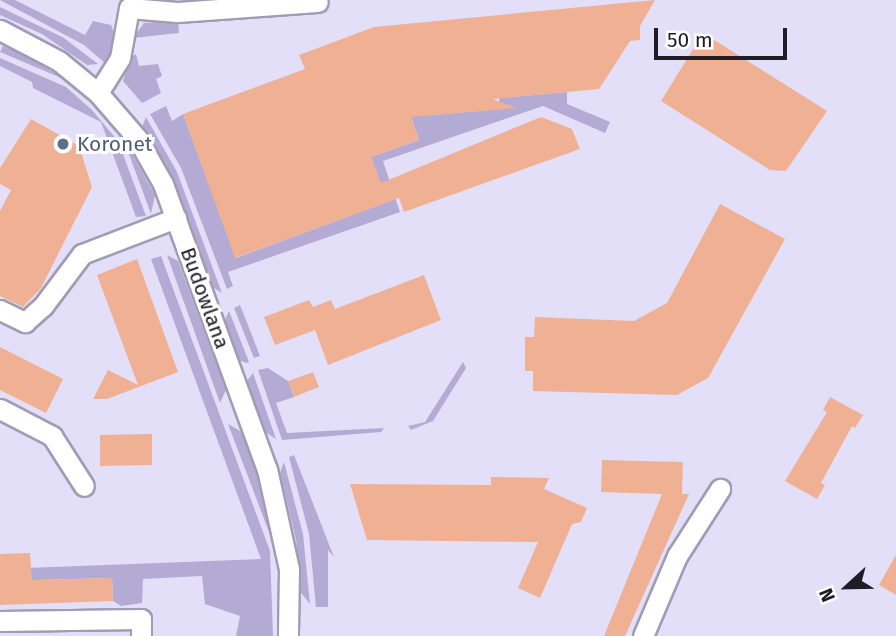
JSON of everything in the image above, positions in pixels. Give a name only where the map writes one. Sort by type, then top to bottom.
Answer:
[{"type":"street","points":[[98,93],[120,58],[129,8],[177,12],[318,2]]},
{"type":"street","name":"Budowlana","points":[[0,30],[42,51],[98,93],[121,117],[152,161],[176,218],[279,512],[289,569],[288,636]]},
{"type":"street","points":[[0,310],[25,322],[43,306],[82,254],[176,218]]},
{"type":"street","points":[[0,409],[51,436],[84,486]]},
{"type":"street","points":[[643,636],[677,556],[720,489]]},
{"type":"street","points":[[0,621],[141,619],[141,636]]},
{"type":"shaded area","points":[[0,0],[15,0],[85,35],[93,21],[111,25],[117,40],[110,58],[105,63],[84,45]]},
{"type":"shaded area","points":[[0,7],[64,38],[98,64],[87,65],[42,34],[0,15]]},
{"type":"shaded area","points":[[178,20],[179,33],[133,38],[144,23]]},
{"type":"shaded area","points":[[3,46],[24,55],[66,80],[0,52]]},
{"type":"shaded area","points":[[136,54],[139,66],[158,64],[162,76],[156,79],[161,93],[142,103],[123,81],[130,57]]},
{"type":"shaded area","points":[[0,58],[66,87],[92,110],[118,141],[146,216],[136,217],[101,122],[33,88],[32,82],[0,66]]},
{"type":"shaded area","points":[[421,82],[433,115],[500,109],[499,98],[567,92],[567,104],[610,122],[605,133],[543,106],[383,161],[400,212],[228,272],[233,286],[227,289],[181,168],[150,114],[166,106],[172,121],[183,114],[236,258],[387,202],[371,157],[419,140],[407,105]]},
{"type":"shaded area","points":[[146,117],[177,172],[222,293],[211,286],[169,173],[142,127]]},
{"type":"shaded area","points":[[123,138],[155,195],[151,214]]},
{"type":"shaded area","points":[[167,255],[178,261],[226,390],[220,403]]},
{"type":"shaded area","points":[[161,256],[270,551],[273,636],[236,636],[240,616],[205,604],[202,576],[143,579],[142,603],[121,606],[113,601],[112,578],[0,581],[0,569],[261,559],[151,259]]},
{"type":"shaded area","points":[[240,305],[260,356],[254,358],[234,308]]},
{"type":"shaded area","points":[[229,311],[249,362],[247,363],[238,360],[224,322]]},
{"type":"shaded area","points":[[463,362],[466,368],[433,421],[411,430],[408,426],[425,422]]},
{"type":"shaded area","points":[[268,368],[288,381],[294,397],[276,403],[287,433],[384,428],[381,432],[282,440],[258,370]]},
{"type":"shaded area","points":[[253,373],[276,439],[265,432],[246,382]]},
{"type":"shaded area","points":[[228,424],[242,432],[263,492],[275,548]]},
{"type":"shaded area","points":[[294,455],[334,557],[328,550],[328,607],[316,607],[309,534],[289,457]]},
{"type":"shaded area","points":[[284,462],[303,534],[310,604],[301,593],[296,540],[280,473]]},
{"type":"building","points":[[655,0],[640,26],[640,40],[630,41],[599,89],[493,99],[516,108],[411,117],[419,140],[371,157],[381,183],[541,117],[572,129],[580,149],[404,212],[399,198],[235,258],[183,114],[305,69],[299,55],[374,27]]},
{"type":"building","points":[[703,33],[827,111],[786,171],[770,170],[661,101]]},
{"type":"building","points":[[31,119],[79,146],[92,187],[41,288],[23,307],[0,296],[0,211],[11,190],[0,184],[0,168]]},
{"type":"building","points":[[720,204],[785,239],[708,378],[677,395],[533,391],[533,371],[525,371],[525,337],[534,337],[535,317],[634,321],[667,303]]},
{"type":"building","points":[[137,259],[178,372],[107,399],[93,399],[108,370],[138,385],[97,275]]},
{"type":"building","points":[[424,275],[441,320],[328,365],[315,330],[275,345],[264,317],[309,300],[313,307],[331,300],[335,309]]},
{"type":"building","points":[[0,347],[63,379],[46,413],[0,390]]},
{"type":"building","points":[[313,372],[319,387],[294,397],[288,381]]},
{"type":"building","points":[[830,397],[863,415],[855,428],[852,426],[821,483],[825,485],[817,499],[785,481],[827,412],[823,410]]},
{"type":"building","points":[[152,434],[152,465],[100,466],[100,435]]},
{"type":"building","points":[[602,460],[683,462],[682,494],[689,494],[625,636],[604,636],[662,494],[601,492]]},
{"type":"building","points":[[491,477],[549,478],[544,489],[587,508],[581,522],[572,524],[540,598],[518,588],[538,542],[367,540],[350,484],[491,485]]},
{"type":"building","points":[[30,553],[32,580],[112,578],[113,601],[0,605],[0,554]]},
{"type":"building","points":[[896,555],[896,595],[879,585]]},
{"type":"place","name":"Koronet","points":[[63,144]]}]
